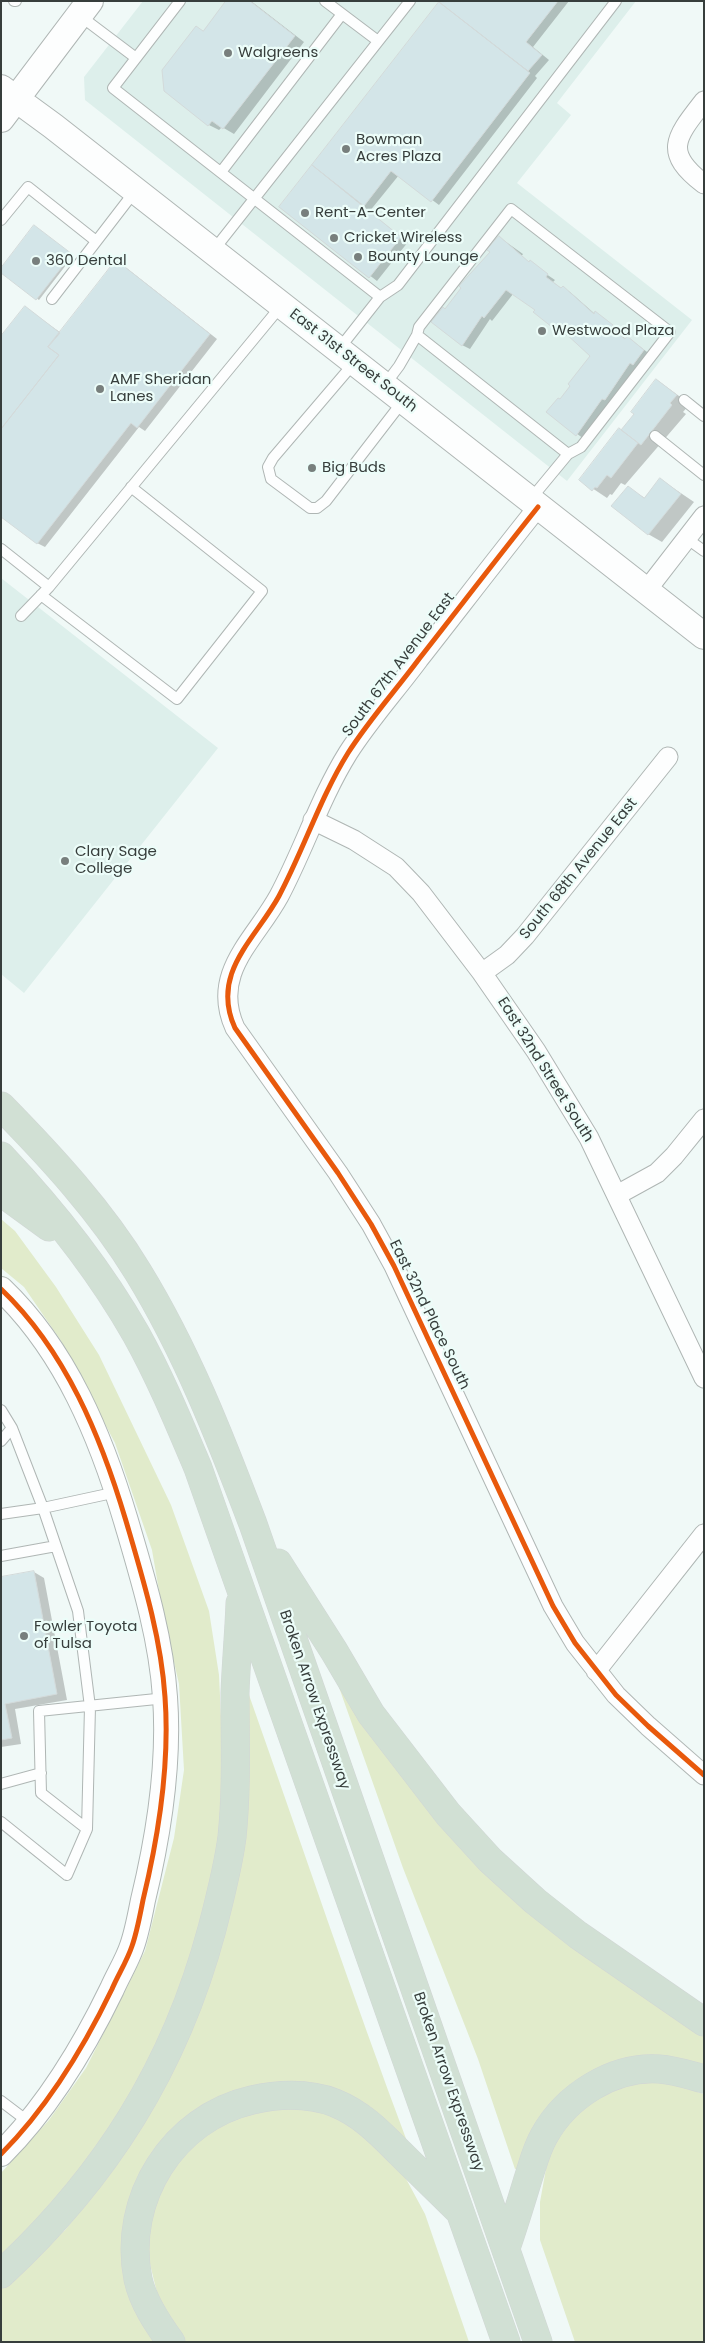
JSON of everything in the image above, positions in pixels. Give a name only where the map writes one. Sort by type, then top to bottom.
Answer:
[{"type":"highway","points":[[1,1095],[62,1170]]},
{"type":"highway","name":"Broken Arrow Expressway","points":[[1,1106],[62,1170],[138,1272],[174,1336],[203,1396],[253,1524],[536,2335]]},
{"type":"highway","name":"Broken Arrow Expressway","points":[[1,1156],[81,1250],[135,1332],[154,1367],[198,1468],[503,2334]]},
{"type":"highway","points":[[1,1192],[81,1250]]},
{"type":"highway","points":[[253,1524],[334,1651],[371,1714],[448,1814],[490,1860],[535,1901],[617,1964],[704,2022]]},
{"type":"highway","points":[[1,2274],[35,2242],[71,2203],[136,2112],[183,2018],[203,1962],[222,1890],[232,1837],[236,1747],[235,1692],[241,1589]]},
{"type":"highway","points":[[506,2248],[536,2154],[553,2121],[566,2107],[596,2085],[615,2076],[636,2070],[658,2069],[681,2072],[704,2079]]},
{"type":"highway","points":[[171,2342],[157,2324],[147,2305],[138,2279],[136,2228],[141,2203],[163,2158],[174,2146],[199,2124],[241,2102],[263,2097],[289,2095],[310,2097],[333,2103],[354,2112],[377,2130],[462,2214]]},
{"type":"main road","points":[[6,102],[85,8]]},
{"type":"main road","name":"East 31st Street South","points":[[6,102],[135,190],[704,636]]},
{"type":"street","points":[[704,101],[681,131],[677,148],[686,170],[704,184]]},
{"type":"street","name":"South 67th Avenue East","points":[[228,982],[241,952],[278,896],[342,763],[365,729],[534,503]]},
{"type":"street","points":[[646,591],[704,516]]},
{"type":"street","name":"South 68th Avenue East","points":[[482,973],[507,955],[530,931],[668,757]]},
{"type":"street","name":"East 32nd Street South","points":[[313,820],[354,840],[396,867],[421,893],[482,973],[565,1095],[617,1194],[704,1378]]},
{"type":"street","name":"East 32nd Place South","points":[[228,982],[227,1000],[230,1017],[235,1028],[338,1173],[371,1224],[398,1275],[554,1606],[574,1642],[616,1695],[704,1775]]},
{"type":"street","points":[[617,1194],[657,1173],[674,1156],[704,1119]]},
{"type":"street","points":[[1,1289],[30,1320],[79,1397],[117,1492],[154,1619],[166,1698],[164,1779],[154,1853],[132,1946],[103,2008],[66,2075],[30,2123],[1,2154]]},
{"type":"street","points":[[596,1671],[704,1534]]},
{"type":"lane","points":[[180,1],[113,88],[380,297]]},
{"type":"lane","points":[[325,1],[378,41]]},
{"type":"lane","points":[[534,503],[568,454],[581,447],[670,332],[511,209],[419,327],[417,335],[399,366],[393,394],[326,500],[317,508],[310,508],[270,479],[268,467],[347,356],[380,297],[398,285],[616,1]]},
{"type":"lane","points":[[213,251],[378,41],[404,3]]},
{"type":"lane","points":[[85,8],[136,58]]},
{"type":"lane","points":[[221,172],[342,14]]},
{"type":"lane","points":[[1,220],[28,187],[96,241]]},
{"type":"lane","points":[[52,299],[135,190]]},
{"type":"lane","points":[[21,616],[31,602],[49,586],[282,305]]},
{"type":"lane","points":[[417,335],[568,454]]},
{"type":"lane","points":[[684,400],[704,416]]},
{"type":"lane","points":[[655,436],[703,472]]},
{"type":"lane","points":[[41,595],[177,699],[262,591],[131,487]]},
{"type":"lane","points":[[686,538],[704,551]]},
{"type":"lane","points":[[1,549],[49,586]]},
{"type":"lane","points":[[1,1410],[12,1428],[43,1508],[78,1611],[90,1707],[87,1829],[67,1875],[1,1822]]},
{"type":"lane","points":[[1,1441],[12,1428]]},
{"type":"lane","points":[[1,1514],[43,1508],[117,1492]]},
{"type":"lane","points":[[1,1556],[56,1546]]},
{"type":"lane","points":[[87,1829],[41,1793],[39,1711],[166,1698]]},
{"type":"lane","points":[[1,1784],[41,1773]]},
{"type":"lane","points":[[1,2101],[30,2123]]},
{"type":"shaded area","name":"Bowman Acres Plaza","points":[[143,1],[636,1],[557,103],[571,115],[517,183],[692,320],[567,481],[85,100],[84,77]]},
{"type":"shaded area","name":"Clary Sage College","points":[[1,578],[218,748],[24,993],[1,974]]},
{"type":"green space","points":[[1,1219],[15,1231],[56,1287],[99,1355],[171,1505],[209,1611],[219,1675],[223,1758],[219,1833],[206,1912],[177,2008],[127,2110],[66,2189],[1,2257],[1,2173],[49,2120],[86,2068],[145,1951],[174,1838],[184,1770],[179,1684],[163,1614],[152,1550],[115,1443],[61,1341],[24,1287],[1,1268]]},
{"type":"green space","points":[[335,1676],[420,1797],[704,2032],[704,2071],[631,2063],[522,2168],[515,2169],[478,2059],[403,1868]]},
{"type":"green space","points":[[244,1693],[249,1695],[408,2144],[389,2130],[244,2092],[131,2201],[160,2342],[1,2342],[1,2286],[65,2230],[102,2184],[205,1995]]},
{"type":"green space","points":[[648,2082],[673,2084],[704,2094],[704,2342],[575,2342],[540,2240],[540,2202],[549,2152],[565,2127],[585,2107],[612,2088]]},
{"type":"green space","points":[[295,2107],[327,2111],[349,2120],[404,2175],[425,2214],[469,2342],[186,2342],[161,2309],[148,2256],[149,2227],[162,2186],[179,2159],[210,2131],[238,2117],[263,2109]]},
{"type":"building","name":"Walgreens","points":[[226,1],[250,1],[295,36],[223,129],[212,121],[208,126],[164,91],[162,70],[196,26],[203,31]]},
{"type":"building","points":[[558,1],[526,42],[542,55],[528,71],[439,2]]},
{"type":"building","points":[[439,2],[530,73],[431,202],[391,171],[364,206],[312,165]]},
{"type":"building","points":[[312,165],[401,237],[369,278],[279,207]]},
{"type":"building","name":"360 Dental","points":[[34,225],[72,254],[36,300],[1,273],[1,268]]},
{"type":"building","points":[[499,236],[529,262],[530,260],[548,274],[546,277],[561,288],[563,286],[594,314],[595,311],[613,325],[611,328],[625,339],[627,336],[644,350],[633,365],[630,363],[605,400],[602,399],[576,436],[546,412],[558,398],[560,399],[570,386],[568,384],[590,356],[564,332],[562,335],[533,312],[535,310],[506,290],[484,318],[482,316],[462,346],[431,322],[443,307],[445,309],[461,288],[459,286],[490,252],[487,250]]},
{"type":"building","name":"AMF Sheridan Lanes","points":[[116,260],[210,334],[137,428],[131,423],[37,544],[1,517],[1,429],[59,355],[48,347]]},
{"type":"building","points":[[25,306],[60,333],[48,347],[59,355],[1,429],[1,336]]},
{"type":"building","points":[[656,379],[677,395],[670,403],[672,405],[641,445],[621,430],[634,414],[631,412]]},
{"type":"building","points":[[619,428],[638,443],[611,478],[607,475],[597,488],[595,487],[592,491],[579,480]]},
{"type":"building","points":[[660,478],[681,494],[648,535],[611,506],[628,486],[644,498]]},
{"type":"building","name":"Fowler Toyota of Tulsa","points":[[34,1571],[57,1694],[5,1704],[12,1738],[1,1740],[1,1577]]},
{"type":"cycle path","points":[[538,507],[348,753],[320,806],[279,896],[239,958],[228,990],[229,1008],[235,1028],[338,1173],[371,1224],[394,1266],[553,1606],[575,1643],[616,1695],[704,1775]]},
{"type":"cycle path","points":[[1,1289],[24,1313],[63,1368],[93,1427],[105,1458],[126,1521],[150,1608],[160,1652],[166,1723],[164,1774],[158,1825],[138,1923],[130,1952],[77,2055],[34,2117],[1,2154]]},
{"type":"place","name":"Walgreens","points":[[228,53]]},
{"type":"place","name":"Bowman Acres Plaza","points":[[346,149]]},
{"type":"place","name":"Rent-A-Center","points":[[305,213]]},
{"type":"place","name":"Cricket Wireless","points":[[334,238]]},
{"type":"place","name":"Bounty Lounge","points":[[358,257]]},
{"type":"place","name":"360 Dental","points":[[36,261]]},
{"type":"place","name":"Westwood Plaza","points":[[542,331]]},
{"type":"place","name":"AMF Sheridan Lanes","points":[[100,389]]},
{"type":"place","name":"Big Buds","points":[[312,468]]},
{"type":"place","name":"Clary Sage College","points":[[65,861]]},
{"type":"place","name":"Fowler Toyota of Tulsa","points":[[24,1636]]}]
